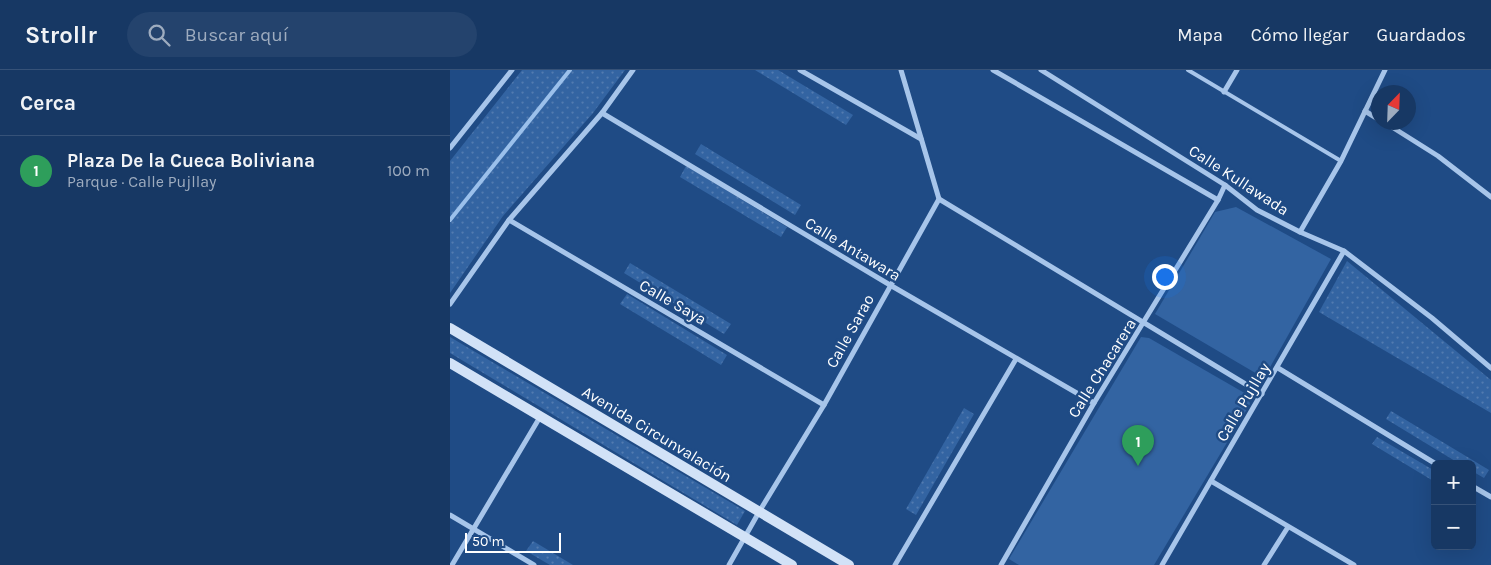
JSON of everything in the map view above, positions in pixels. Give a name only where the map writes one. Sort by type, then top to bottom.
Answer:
[{"type":"main road","name":"Avenida Circunvalación","points":[[450,328],[849,565]]},
{"type":"main road","points":[[450,363],[792,565]]},
{"type":"street","points":[[450,148],[512,70]]},
{"type":"street","points":[[450,304],[509,220],[602,113],[633,70]]},
{"type":"street","points":[[800,70],[921,139]]},
{"type":"street","points":[[901,70],[939,199],[1262,394]]},
{"type":"street","points":[[993,70],[1218,200]]},
{"type":"street","name":"Calle Kullawada","points":[[1041,70],[1225,185],[1257,210],[1300,232],[1344,251],[1432,318],[1491,368]]},
{"type":"street","points":[[1224,92],[1237,70]]},
{"type":"street","points":[[1300,232],[1341,161],[1385,70]]},
{"type":"street","points":[[1365,111],[1371,115]]},
{"type":"street","name":"Calle Antawara","points":[[602,113],[890,285],[1094,403]]},
{"type":"street","points":[[1397,130],[1438,156],[1491,197]]},
{"type":"street","name":"Calle Chacarera","points":[[1001,565],[1094,403],[1218,200],[1225,185]]},
{"type":"street","name":"Calle Sarao","points":[[729,565],[824,405],[939,199]]},
{"type":"street","name":"Calle Saya","points":[[509,220],[824,405]]},
{"type":"street","name":"Calle Pujllay","points":[[1162,565],[1278,368],[1344,251]]},
{"type":"street","points":[[895,565],[1016,359]]},
{"type":"street","points":[[1278,368],[1431,461]]},
{"type":"street","points":[[452,565],[540,416]]},
{"type":"street","points":[[1210,481],[1354,565]]},
{"type":"street","points":[[1476,488],[1491,497]]},
{"type":"street","points":[[450,515],[534,565]]},
{"type":"street","points":[[1264,565],[1288,526]]},
{"type":"lane","points":[[1188,70],[1341,161]]},
{"type":"shaded area","points":[[522,70],[625,70],[593,113],[503,216],[450,293],[450,161]]},
{"type":"shaded area","points":[[755,70],[778,70],[853,115],[846,125]]},
{"type":"shaded area","points":[[701,144],[801,205],[795,215],[695,154]]},
{"type":"shaded area","points":[[686,166],[787,227],[781,237],[680,177]]},
{"type":"shaded area","points":[[1236,207],[1331,259],[1264,378],[1155,314],[1215,212]]},
{"type":"shaded area","points":[[1347,261],[1491,380],[1491,413],[1319,312]]},
{"type":"shaded area","points":[[630,263],[731,324],[724,334],[624,273]]},
{"type":"shaded area","points":[[627,294],[727,355],[721,365],[620,304]]},
{"type":"shaded area","points":[[450,337],[745,511],[737,525],[450,353]]},
{"type":"shaded area","points":[[1141,337],[1149,338],[1248,395],[1250,404],[1154,565],[1019,565],[1009,559]]},
{"type":"shaded area","points":[[964,408],[974,414],[916,515],[906,509]]},
{"type":"shaded area","points":[[1391,411],[1472,460],[1453,460],[1386,419]]},
{"type":"shaded area","points":[[1377,437],[1431,469],[1431,480],[1372,444]]},
{"type":"shaded area","points":[[1476,462],[1489,470],[1484,478],[1476,473]]},
{"type":"shaded area","points":[[533,541],[573,565],[550,565],[526,551]]},
{"type":"waterway","points":[[450,220],[570,70]]},
{"type":"place","name":"Plaza De la Cueca Boliviana","points":[[1138,466]]}]
